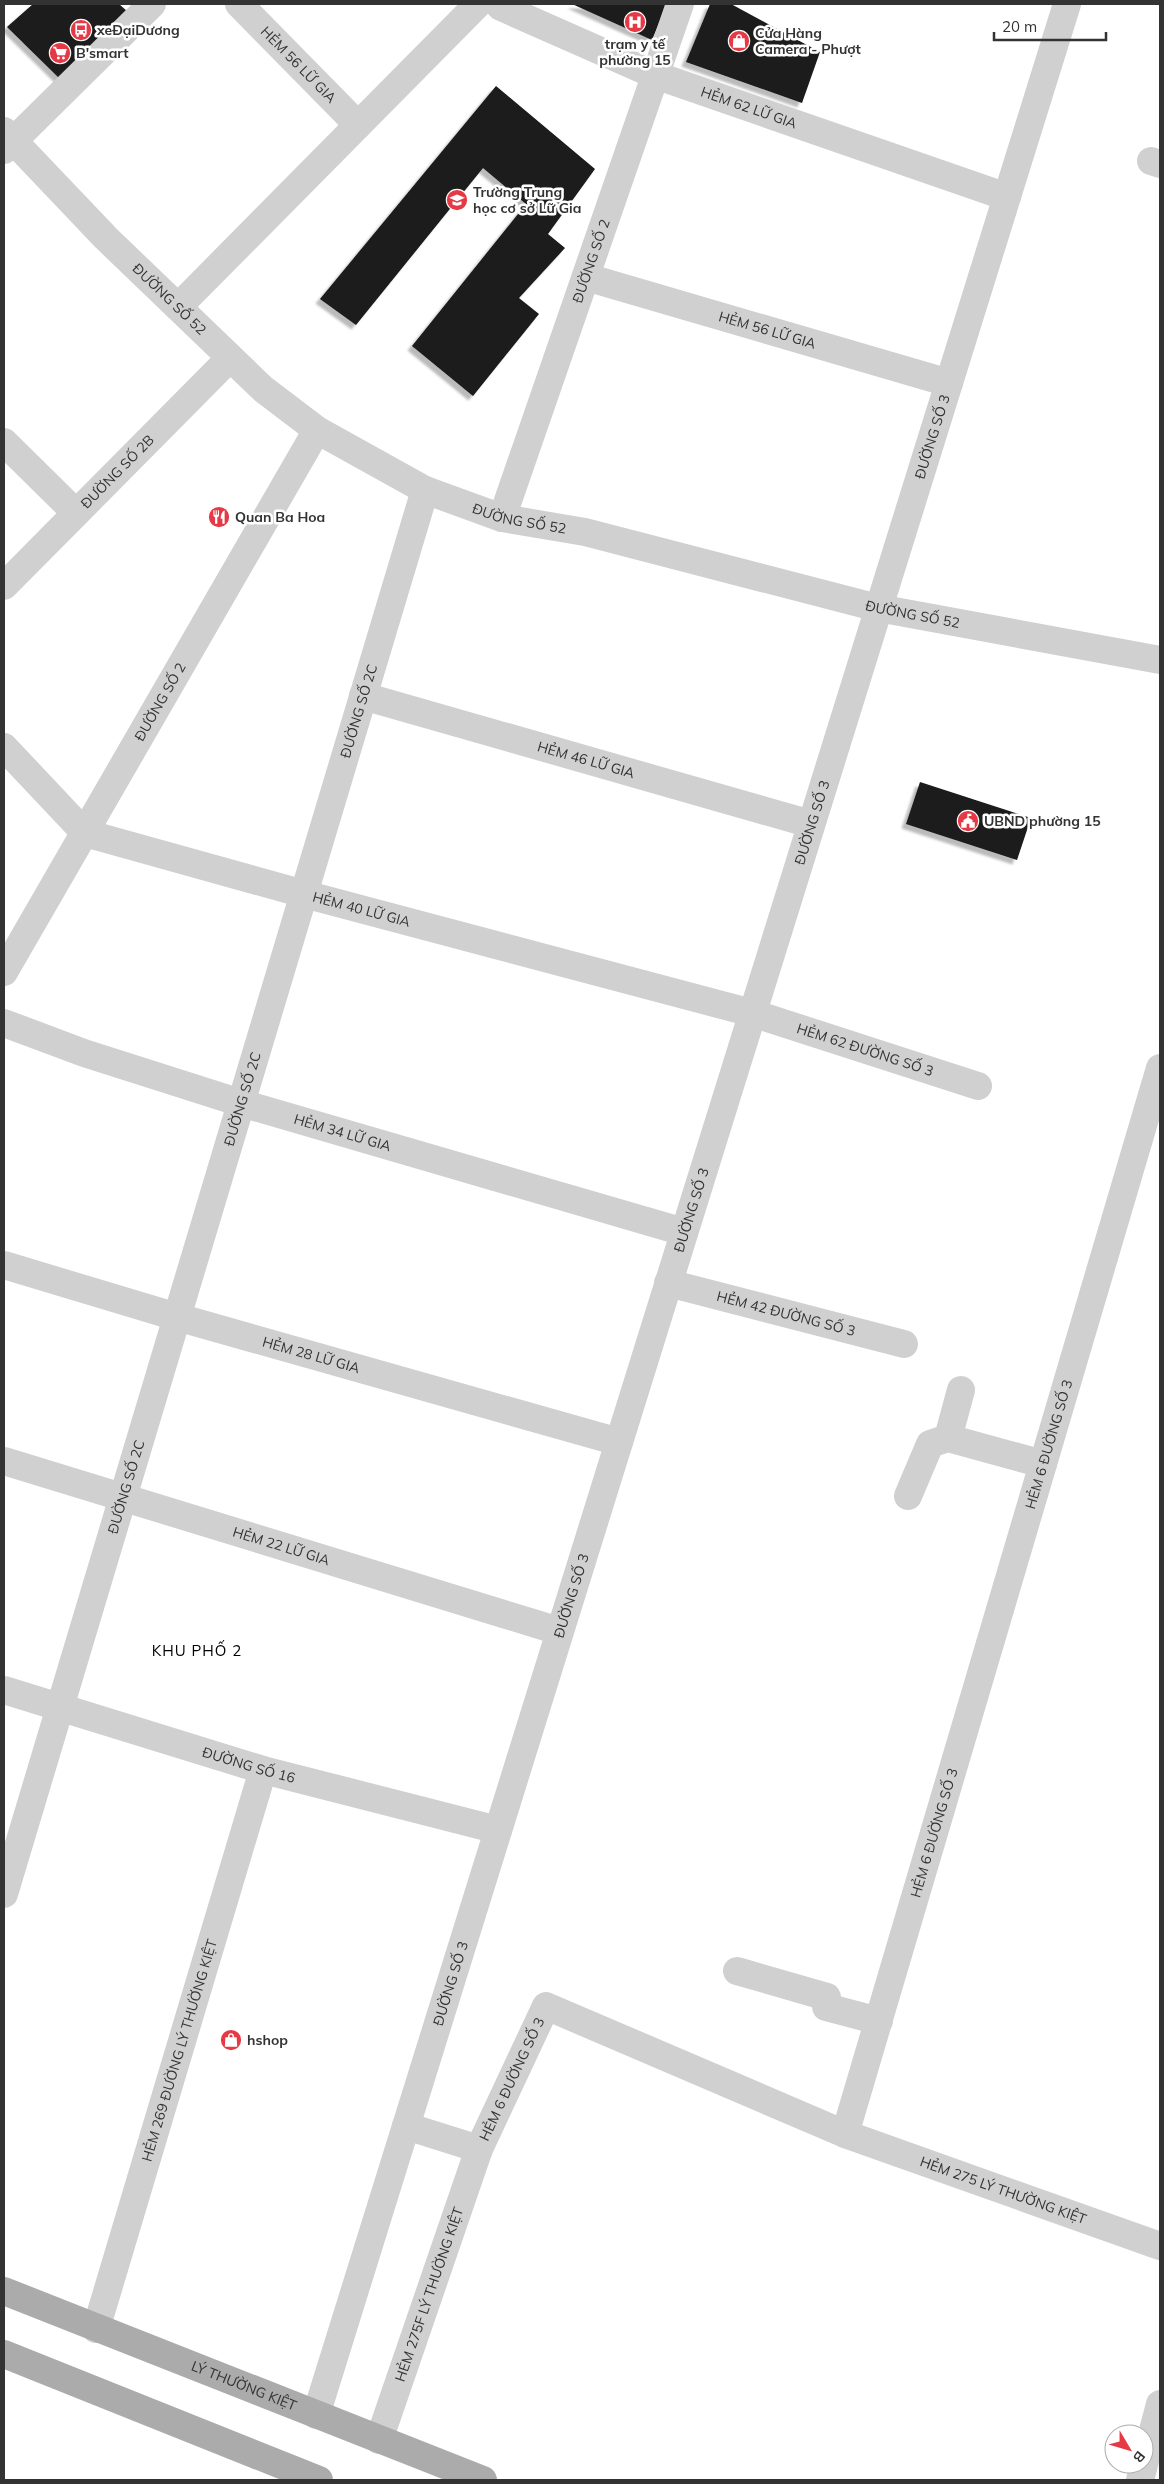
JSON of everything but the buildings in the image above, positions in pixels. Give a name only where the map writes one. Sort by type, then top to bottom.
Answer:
[{"type":"main road","name":"LÝ THƯỜNG KIỆT","points":[[4,2291],[96,2329],[483,2480]]},
{"type":"main road","points":[[4,2354],[319,2480]]},
{"type":"street","points":[[7,141],[152,4]]},
{"type":"street","name":"HẺM 56 LỮ GIA","points":[[239,4],[358,125]]},
{"type":"street","points":[[178,307],[478,4]]},
{"type":"street","name":"HẺM 62 LỮ GIA","points":[[498,4],[655,75],[1007,197]]},
{"type":"street","name":"ĐƯỜNG SỐ 2","points":[[502,518],[680,4]]},
{"type":"street","name":"ĐƯỜNG SỐ 3","points":[[316,2415],[1007,197],[1062,5]]},
{"type":"street","name":"ĐƯỜNG SỐ 52","points":[[7,141],[263,388],[317,430],[425,490],[502,518],[584,532],[878,608],[1160,660]]},
{"type":"street","name":"HẺM 56 LỮ GIA","points":[[586,277],[949,383]]},
{"type":"street","name":"ĐƯỜNG SỐ 2B","points":[[4,586],[230,358]]},
{"type":"street","name":"ĐƯỜNG SỐ 2","points":[[4,972],[317,430]]},
{"type":"street","points":[[4,442],[76,513]]},
{"type":"street","name":"ĐƯỜNG SỐ 2C","points":[[4,1894],[425,490]]},
{"type":"street","name":"HẺM 46 LỮ GIA","points":[[363,696],[811,824]]},
{"type":"street","points":[[4,747],[85,833]]},
{"type":"street","name":"HẺM 40 LỮ GIA","points":[[85,833],[304,894],[752,1013]]},
{"type":"street","name":"HẺM 62 ĐƯỜNG SỐ 3","points":[[752,1013],[978,1086]]},
{"type":"street","name":"HẺM 34 LỮ GIA","points":[[4,1023],[84,1053],[241,1103],[684,1232]]},
{"type":"street","name":"HẺM 6 ĐƯỜNG SỐ 3","points":[[479,2149],[546,2006],[845,2134],[1160,1068]]},
{"type":"street","name":"HẺM 28 LỮ GIA","points":[[4,1265],[177,1317],[618,1442]]},
{"type":"street","name":"HẺM 42 ĐƯỜNG SỐ 3","points":[[668,1283],[904,1344]]},
{"type":"street","points":[[948,1438],[961,1390]]},
{"type":"street","points":[[908,1496],[930,1444],[948,1438],[1043,1464]]},
{"type":"street","name":"HẺM 22 LỮ GIA","points":[[4,1461],[559,1631]]},
{"type":"street","name":"ĐƯỜNG SỐ 16","points":[[4,1690],[262,1770],[498,1830]]},
{"type":"street","name":"HẺM 269 ĐƯỜNG LÝ THƯỜNG KIỆT","points":[[96,2329],[262,1770]]},
{"type":"street","points":[[737,1971],[827,1997],[826,2007],[879,2021]]},
{"type":"street","points":[[406,2126],[479,2149]]},
{"type":"street","name":"HẺM 275 LÝ THƯỜNG KIỆT","points":[[845,2134],[1160,2246]]},
{"type":"street","name":"HẺM 275F LÝ THƯỜNG KIỆT","points":[[379,2440],[479,2149]]},
{"type":"street","points":[[1140,2480],[1160,2404]]},
{"type":"place","name":"trạm y tế phường 15","points":[[635,22]]},
{"type":"place","name":"xeĐạiDương","points":[[81,30]]},
{"type":"place","name":"Cửa Hàng Camera - Phượt","points":[[739,41]]},
{"type":"place","name":"B'smart","points":[[60,53]]},
{"type":"place","name":"Trường Trung học cơ sở Lữ Gia","points":[[457,200]]},
{"type":"place","name":"Quan Ba Hoa","points":[[219,517]]},
{"type":"place","name":"UBND phường 15","points":[[968,821]]},
{"type":"place","name":"hshop","points":[[231,2040]]},
{"type":"district","name":"KHU PHỐ 2","points":[[197,1651]]}]
